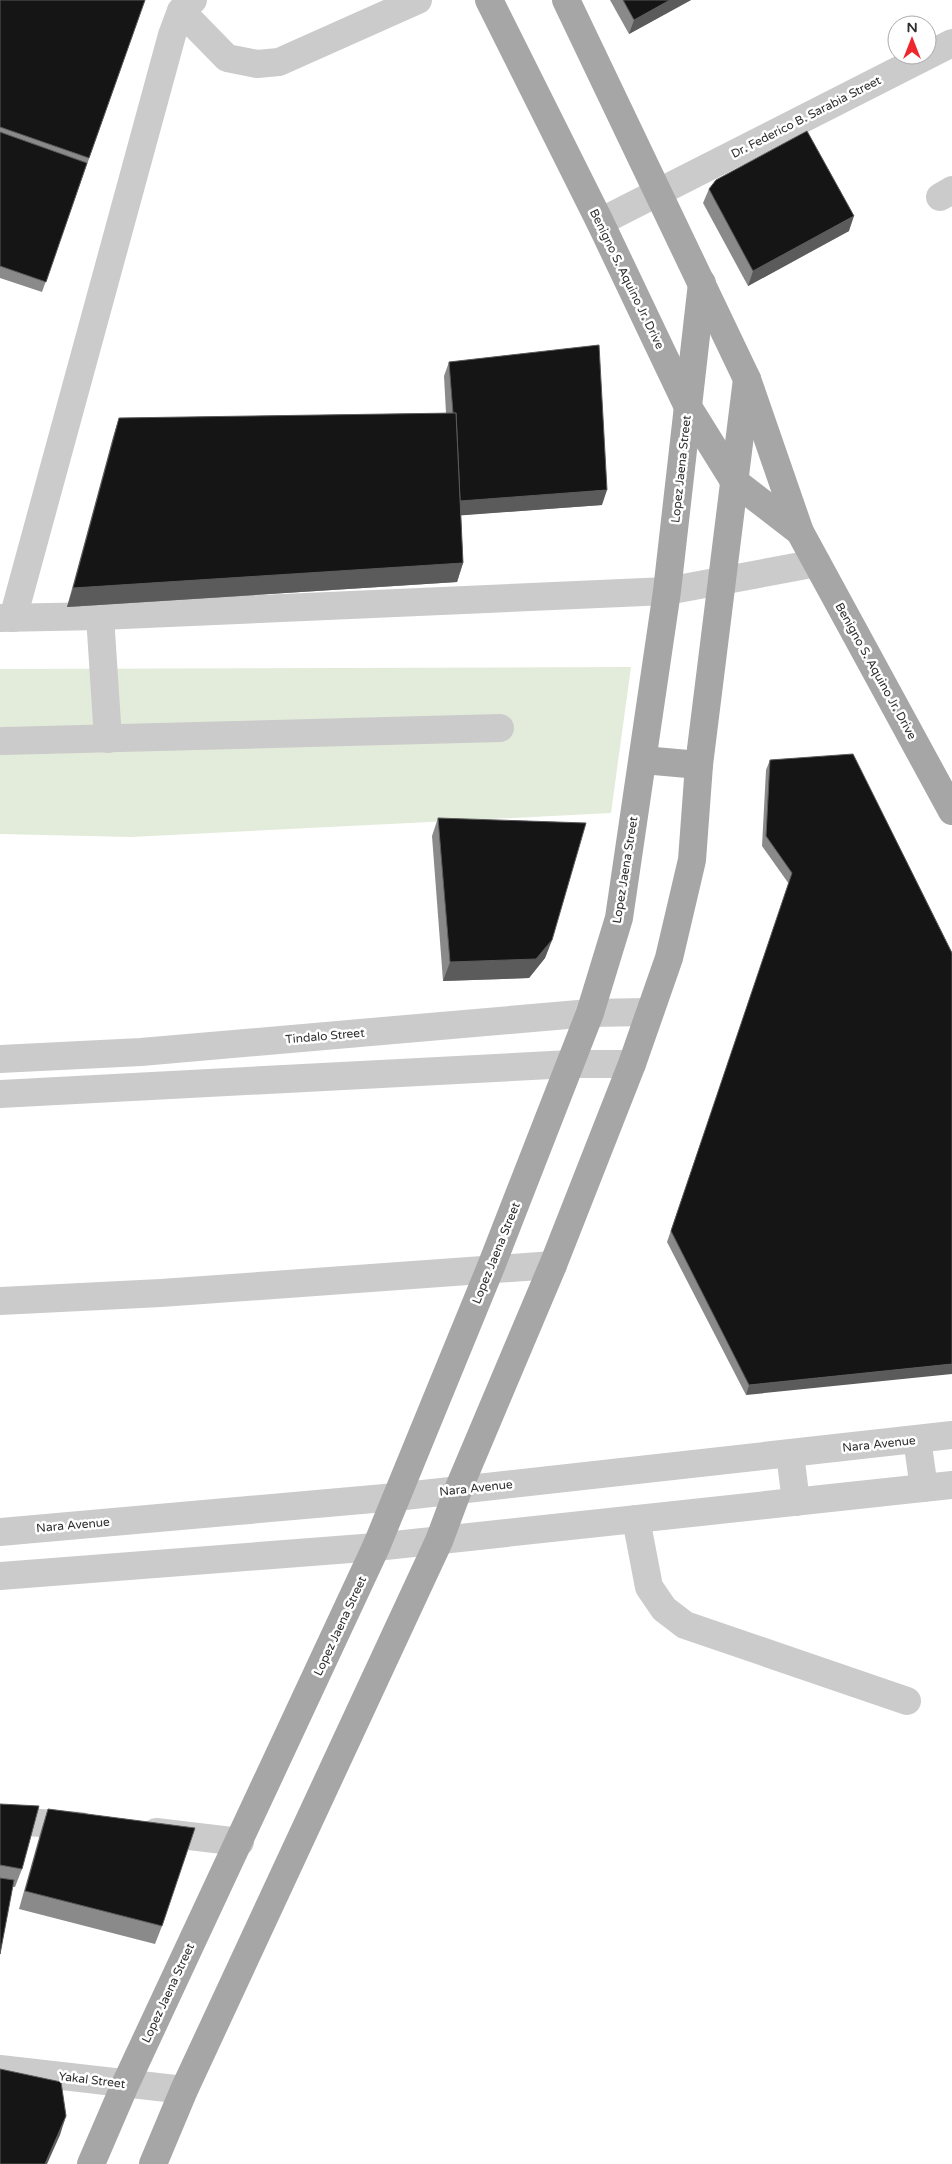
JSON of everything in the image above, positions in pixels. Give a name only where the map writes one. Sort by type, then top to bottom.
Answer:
[{"type":"main road","name":"Benigno S. Aquino Jr. Drive","points":[[489,0],[600,222],[688,407],[734,481],[800,532]]},
{"type":"main road","name":"Benigno S. Aquino Jr. Drive","points":[[566,0],[660,192],[747,379],[800,532],[952,811]]},
{"type":"main road","name":"Lopez Jaena Street","points":[[91,2164],[125,2084],[240,1842],[376,1547],[490,1269],[590,1014],[619,918],[667,591],[702,283]]},
{"type":"main road","points":[[153,2164],[184,2090],[440,1540],[458,1490],[553,1265],[632,1064],[668,958],[692,860],[699,766],[747,379]]},
{"type":"main road","points":[[643,760],[699,766]]},
{"type":"street","points":[[418,0],[279,62],[257,64],[227,58],[187,6],[172,35],[7,618],[100,616],[667,591],[817,563]]},
{"type":"street","name":"Dr. Federico B. Sarabia Street","points":[[600,222],[952,42]]},
{"type":"street","points":[[100,616],[108,739]]},
{"type":"street","points":[[3,741],[500,728]]},
{"type":"street","name":"Tindalo Street","points":[[0,1059],[141,1052],[590,1014],[649,1012]]},
{"type":"street","points":[[141,1052],[143,1086]]},
{"type":"street","points":[[0,1094],[570,1064],[632,1064]]},
{"type":"street","points":[[0,1301],[161,1293],[553,1265]]},
{"type":"street","name":"Nara Avenue","points":[[0,1532],[396,1497],[952,1435]]},
{"type":"street","points":[[917,1439],[924,1488]]},
{"type":"street","points":[[790,1454],[796,1502]]},
{"type":"street","points":[[0,1576],[376,1547],[952,1485]]},
{"type":"street","points":[[636,1519],[649,1587],[664,1609],[685,1625],[907,1701]]},
{"type":"street","points":[[0,1820],[118,1829],[240,1842]]},
{"type":"street","name":"Yakal Street","points":[[0,2069],[184,2090]]},
{"type":"green space","points":[[631,667],[611,813],[131,837],[0,834],[0,669]]},
{"type":"building","points":[[0,0],[145,0],[89,158],[0,127]]},
{"type":"building","points":[[623,0],[670,0],[634,20]]},
{"type":"building","points":[[807,131],[854,216],[753,271],[709,189],[716,180]]},
{"type":"building","points":[[0,132],[87,163],[46,282],[0,266]]},
{"type":"building","points":[[599,345],[607,490],[460,501],[456,413],[453,413],[449,362]]},
{"type":"building","points":[[456,413],[463,563],[73,588],[119,418]]},
{"type":"building","points":[[853,754],[952,953],[952,1364],[749,1385],[671,1231],[792,873],[766,836],[770,760]]},
{"type":"building","points":[[438,818],[586,823],[552,940],[536,959],[450,962]]},
{"type":"building","points":[[0,1804],[39,1806],[22,1869],[0,1865]]},
{"type":"building","points":[[48,1809],[195,1828],[162,1926],[25,1891]]},
{"type":"building","points":[[0,1878],[14,1880],[0,1954]]},
{"type":"building","points":[[0,2069],[61,2082],[66,2116],[45,2164],[0,2164]]}]
